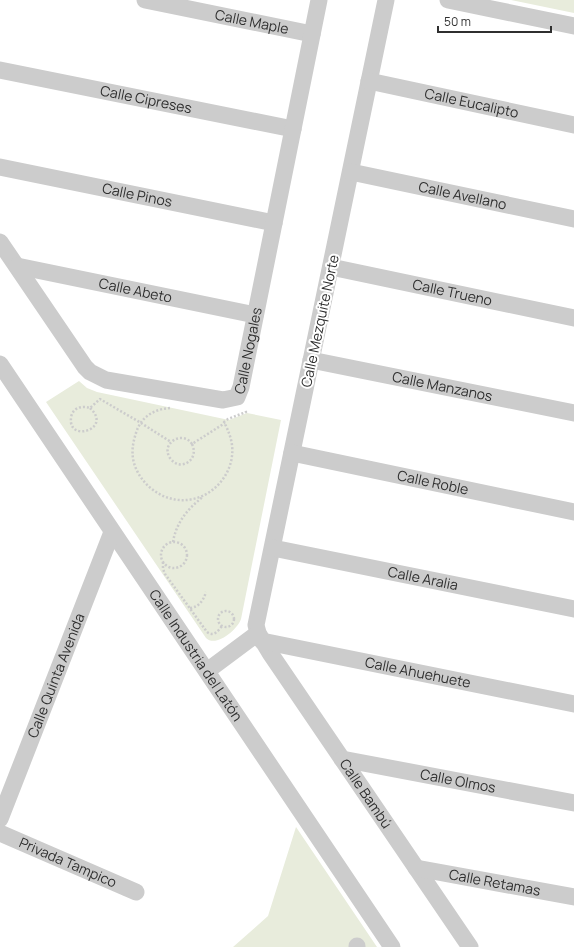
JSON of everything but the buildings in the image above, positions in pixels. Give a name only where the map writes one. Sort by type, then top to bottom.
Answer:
[{"type":"street","name":"Calle Maple","points":[[145,0],[312,34]]},
{"type":"street","name":"Calle Nogales","points":[[0,242],[85,367],[90,372],[106,380],[223,400],[237,397],[241,388],[319,0]]},
{"type":"street","name":"Calle Mezquite Norte","points":[[260,637],[256,625],[386,0]]},
{"type":"street","points":[[448,0],[574,26]]},
{"type":"street","name":"Calle Cipreses","points":[[0,70],[293,129]]},
{"type":"street","name":"Calle Eucalipto","points":[[369,81],[574,125]]},
{"type":"street","name":"Calle Pinos","points":[[0,167],[274,223]]},
{"type":"street","name":"Calle Avellano","points":[[350,172],[574,219]]},
{"type":"street","name":"Calle Abeto","points":[[16,266],[255,315]]},
{"type":"street","name":"Calle Trueno","points":[[331,267],[574,318]]},
{"type":"street","name":"Calle Manzanos","points":[[311,360],[574,413]]},
{"type":"street","name":"Calle Industria del Latón","points":[[0,364],[392,947]]},
{"type":"street","name":"Calle Roble","points":[[292,453],[574,512]]},
{"type":"street","name":"Calle Quinta Avenida","points":[[0,819],[112,532]]},
{"type":"street","name":"Calle Aralia","points":[[272,548],[574,609]]},
{"type":"street","points":[[207,671],[260,637]]},
{"type":"street","name":"Calle Ahuehuete","points":[[260,637],[574,704]]},
{"type":"street","name":"Calle Bambú","points":[[260,637],[470,947]]},
{"type":"street","name":"Calle Olmos","points":[[342,759],[574,804]]},
{"type":"street","name":"Privada Tampico","points":[[0,833],[136,892]]},
{"type":"street","name":"Calle Retamas","points":[[416,868],[574,897]]},
{"type":"path","points":[[180,392],[175,408],[159,409],[146,416],[137,429],[133,445],[134,462],[140,477],[152,490],[164,497],[178,500],[193,500],[206,495]]},
{"type":"path","points":[[192,444],[225,423],[228,419],[246,412],[237,397]]},
{"type":"path","points":[[90,408],[100,399],[142,423],[171,442]]},
{"type":"path","points":[[82,406],[90,408],[96,415],[96,423],[94,427],[87,432],[83,432],[75,428],[71,421],[71,417],[75,410],[82,406]]},
{"type":"path","points":[[173,542],[177,527],[183,517],[197,502],[218,486],[226,474],[231,461],[232,446],[229,432],[225,423]]},
{"type":"path","points":[[174,439],[187,439],[192,444],[194,450],[190,461],[177,464],[170,459],[168,450],[174,439]]},
{"type":"path","points":[[163,562],[174,568],[182,566],[187,559],[187,551],[185,547],[182,544],[173,542],[165,545],[162,549],[161,557],[165,574],[205,630],[210,634],[214,634],[222,626]]},
{"type":"path","points":[[189,608],[199,605],[206,592]]},
{"type":"path","points":[[222,611],[230,612],[233,615],[233,623],[229,627],[222,626],[218,620],[218,615],[222,611]]},
{"type":"green space","points":[[511,0],[574,0],[574,13]]},
{"type":"green space","points":[[79,381],[87,388],[97,392],[229,420],[247,413],[281,420],[241,619],[236,628],[221,639],[215,641],[206,638],[46,402]]},
{"type":"green space","points":[[296,827],[377,947],[233,947],[268,916]]}]
